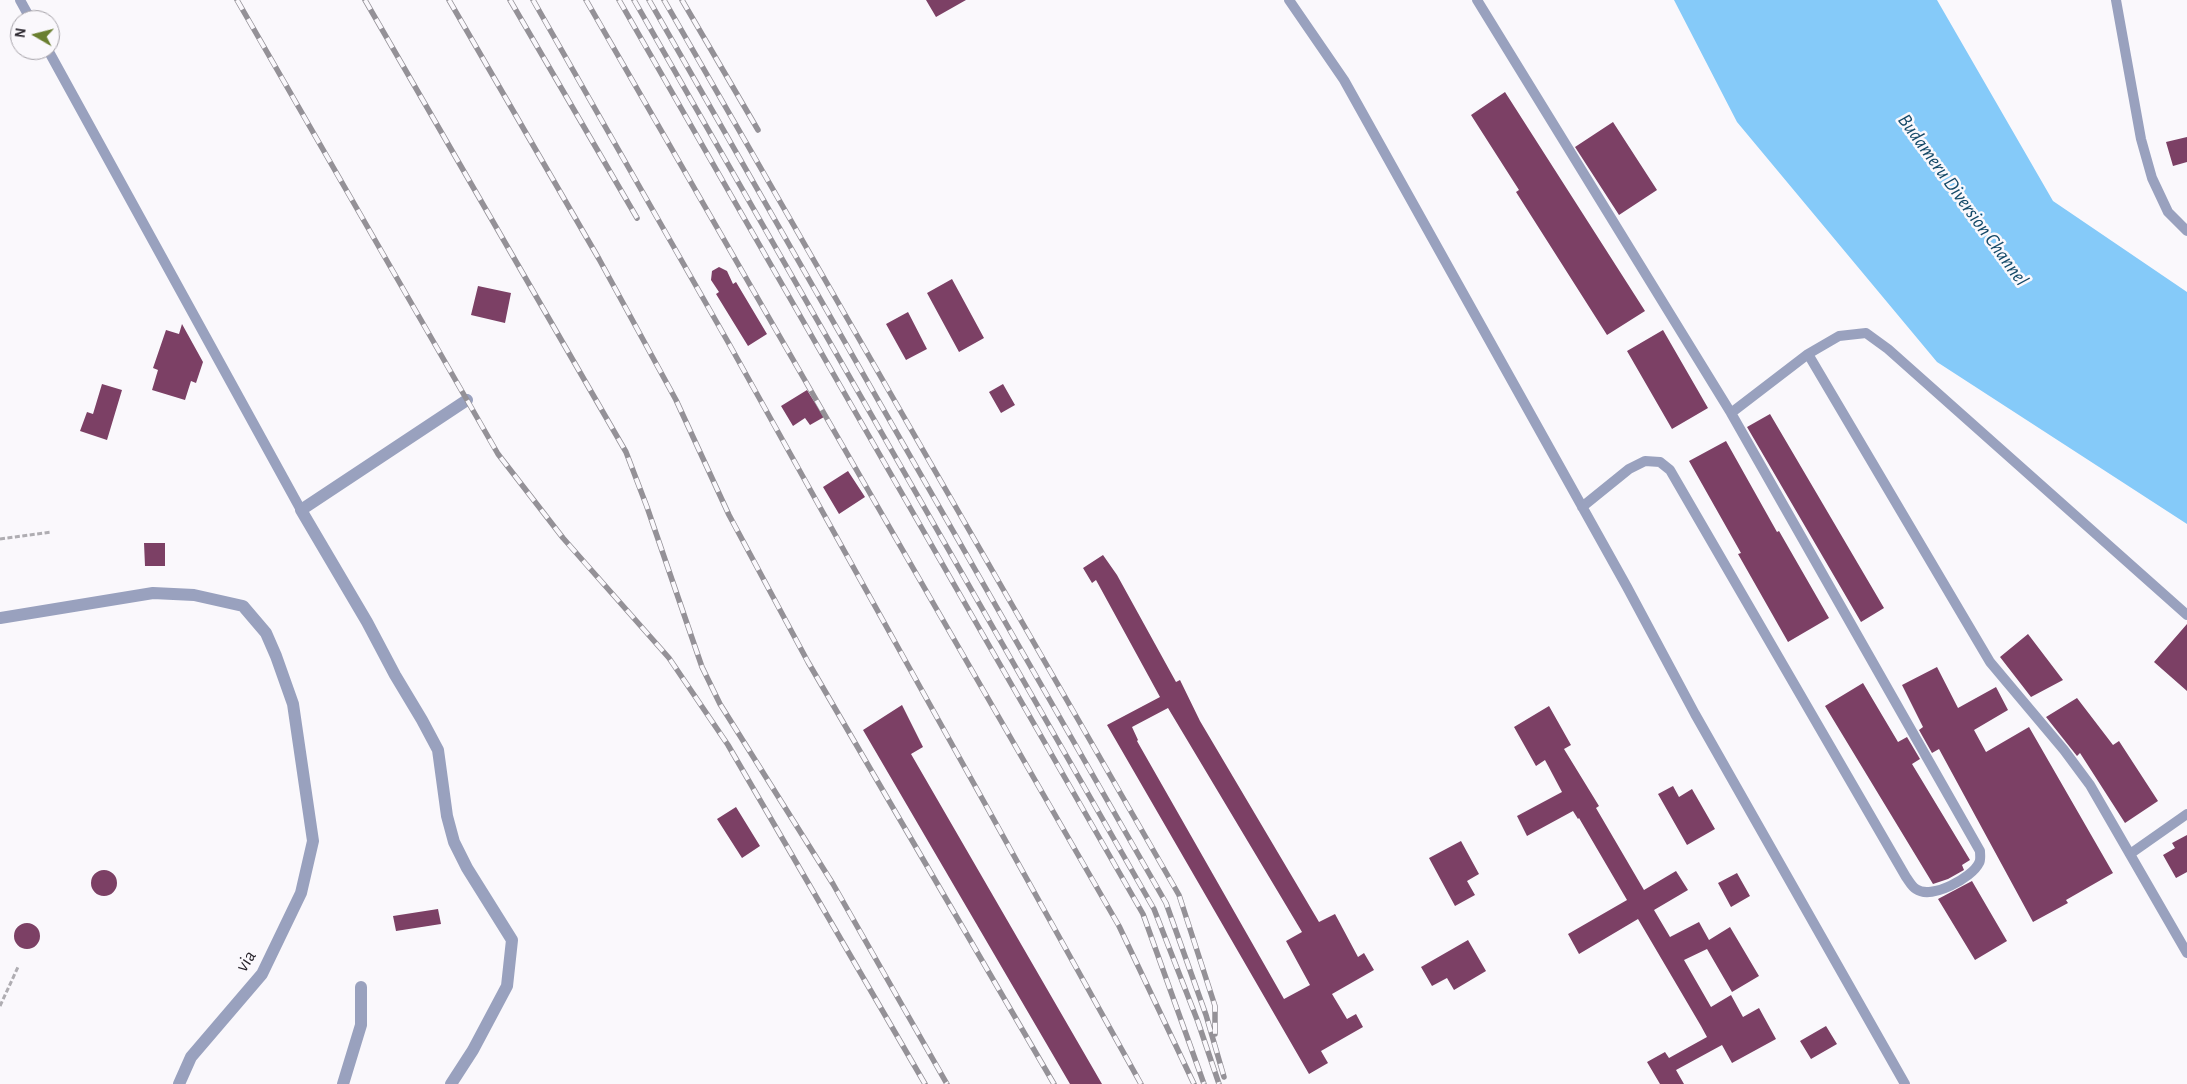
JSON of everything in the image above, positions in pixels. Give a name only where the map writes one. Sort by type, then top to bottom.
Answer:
[{"type":"street","points":[[451,1084],[473,1050],[507,986],[512,940],[467,868],[454,842],[447,816],[438,750],[394,675],[367,622],[301,510],[467,400]]},
{"type":"street","name":"via","points":[[0,618],[153,593],[194,595],[243,606],[266,633],[293,704],[313,841],[301,893],[262,974],[191,1057],[179,1084]]},
{"type":"street","points":[[343,1084],[361,1025],[361,987]]},
{"type":"lane","points":[[1289,0],[1344,80],[1695,714],[1905,1084]]},
{"type":"lane","points":[[1477,0],[1731,413],[1980,851],[1980,862],[1972,873],[1943,890],[1929,893],[1916,890],[1906,877],[1670,470],[1660,462],[1645,461],[1629,469],[1582,507]]},
{"type":"lane","points":[[2116,0],[2141,139],[2152,178],[2168,212],[2187,231]]},
{"type":"lane","points":[[54,60],[301,510]]},
{"type":"lane","points":[[1731,413],[1808,354],[1839,336],[1866,333],[2187,615]]},
{"type":"lane","points":[[1808,354],[1990,662],[2090,785],[2187,953]]},
{"type":"lane","points":[[2130,854],[2187,814]]},
{"type":"path","points":[[0,538],[52,532]]},
{"type":"path","points":[[0,1006],[18,967]]},
{"type":"water","name":"Budameru Diversion Channel","points":[[1674,0],[1937,0],[2053,201],[2187,292],[2187,524],[1937,362],[1737,122]]},
{"type":"building","points":[[926,0],[966,0],[936,17]]},
{"type":"building","points":[[1505,92],[1645,311],[1607,335],[1516,192],[1519,190],[1471,115]]},
{"type":"building","points":[[1613,122],[1657,190],[1619,215],[1575,147]]},
{"type":"building","points":[[2187,137],[2187,162],[2173,166],[2166,142]]},
{"type":"building","points":[[719,267],[727,271],[733,284],[736,282],[767,334],[748,346],[716,294],[719,292],[711,280],[712,271]]},
{"type":"building","points":[[952,279],[984,338],[959,352],[927,293]]},
{"type":"building","points":[[478,286],[511,293],[505,323],[471,315]]},
{"type":"building","points":[[908,312],[927,349],[906,360],[886,324]]},
{"type":"building","points":[[182,324],[203,362],[196,383],[191,381],[185,400],[152,390],[158,370],[153,368],[166,330],[179,334]]},
{"type":"building","points":[[1663,330],[1708,408],[1672,429],[1627,351]]},
{"type":"building","points":[[102,384],[122,390],[107,440],[80,431],[87,412],[93,414]]},
{"type":"building","points":[[1003,384],[1015,405],[1001,413],[989,392]]},
{"type":"building","points":[[807,390],[824,417],[810,425],[805,418],[793,426],[781,406]]},
{"type":"building","points":[[1770,414],[1884,608],[1861,622],[1747,427]]},
{"type":"building","points":[[1726,441],[1777,532],[1779,531],[1829,618],[1788,642],[1738,554],[1741,553],[1689,461]]},
{"type":"building","points":[[848,471],[865,497],[839,514],[823,487]]},
{"type":"building","points":[[144,543],[165,543],[165,566],[145,566]]},
{"type":"building","points":[[1103,555],[1117,575],[1176,682],[1180,680],[1200,721],[1319,922],[1335,914],[1358,957],[1364,953],[1374,970],[1332,994],[1347,1019],[1356,1014],[1363,1027],[1321,1051],[1328,1063],[1309,1074],[1107,725],[1160,697],[1096,580],[1092,583],[1083,568]],"holes":[[[1168,708],[1302,932],[1286,941],[1310,985],[1284,999],[1137,741],[1132,727]]]},
{"type":"building","points":[[2187,624],[2187,691],[2154,662]]},
{"type":"building","points":[[2028,634],[2063,680],[2031,697],[2000,657]]},
{"type":"building","points":[[1937,667],[1958,708],[1996,687],[2008,710],[1974,730],[1986,752],[2029,727],[2113,873],[2066,900],[2068,903],[2033,922],[1939,749],[1932,753],[1919,730],[1923,727],[1902,685]]},
{"type":"building","points":[[1863,683],[1898,742],[1907,737],[1920,759],[1912,764],[1970,860],[1962,865],[1964,870],[1948,879],[1933,884],[1825,706]]},
{"type":"building","points":[[2077,698],[2113,745],[2119,741],[2158,801],[2125,823],[2080,753],[2077,756],[2046,717]]},
{"type":"building","points":[[902,705],[923,747],[911,754],[1102,1084],[1070,1084],[863,730]]},
{"type":"building","points":[[1549,706],[1571,745],[1564,749],[1599,806],[1596,808],[1644,890],[1676,871],[1688,890],[1654,910],[1670,937],[1699,922],[1709,940],[1730,927],[1759,976],[1732,992],[1707,949],[1684,960],[1711,1007],[1731,995],[1743,1017],[1759,1008],[1776,1039],[1732,1063],[1722,1045],[1676,1070],[1684,1084],[1660,1084],[1647,1062],[1665,1052],[1669,1058],[1707,1037],[1638,919],[1579,954],[1568,934],[1627,900],[1573,811],[1527,836],[1517,816],[1562,792],[1545,760],[1536,766],[1514,727]]},
{"type":"building","points":[[1673,786],[1679,797],[1692,789],[1715,829],[1687,845],[1658,794]]},
{"type":"building","points":[[736,807],[760,846],[742,858],[717,819]]},
{"type":"building","points":[[2187,835],[2187,872],[2176,878],[2163,855],[2175,848],[2172,843]]},
{"type":"building","points":[[1461,841],[1479,874],[1467,881],[1475,895],[1455,906],[1429,858]]},
{"type":"building","points":[[104,870],[113,874],[117,883],[113,892],[104,896],[95,892],[91,883],[95,874]]},
{"type":"building","points":[[1737,873],[1750,896],[1731,907],[1718,883]]},
{"type":"building","points":[[1972,881],[2007,941],[1975,960],[1938,899]]},
{"type":"building","points":[[438,909],[441,924],[396,931],[393,916]]},
{"type":"building","points":[[27,923],[36,927],[40,936],[36,945],[27,949],[18,945],[14,936],[18,927]]},
{"type":"building","points":[[1468,940],[1486,971],[1454,990],[1447,978],[1432,986],[1421,967]]},
{"type":"building","points":[[1826,1026],[1837,1044],[1811,1059],[1800,1041]]},
{"type":"railway","points":[[237,0],[498,454],[563,538],[669,658],[728,745],[925,1084]]},
{"type":"railway","points":[[365,0],[626,452],[702,667],[720,704],[833,884],[947,1084]]},
{"type":"railway","points":[[449,0],[599,259],[676,400],[729,515],[808,662],[1054,1084]]},
{"type":"railway","points":[[510,0],[637,218]]},
{"type":"railway","points":[[533,0],[728,342],[1141,1084]]},
{"type":"railway","points":[[586,0],[1119,926],[1194,1084]]},
{"type":"railway","points":[[619,0],[1143,914],[1204,1084]]},
{"type":"railway","points":[[634,0],[1154,909],[1198,1022],[1219,1084]]},
{"type":"railway","points":[[649,0],[1166,903],[1206,1015],[1224,1077]]},
{"type":"railway","points":[[664,0],[1179,895],[1215,1006],[1215,1034]]},
{"type":"railway","points":[[682,0],[758,130]]}]
